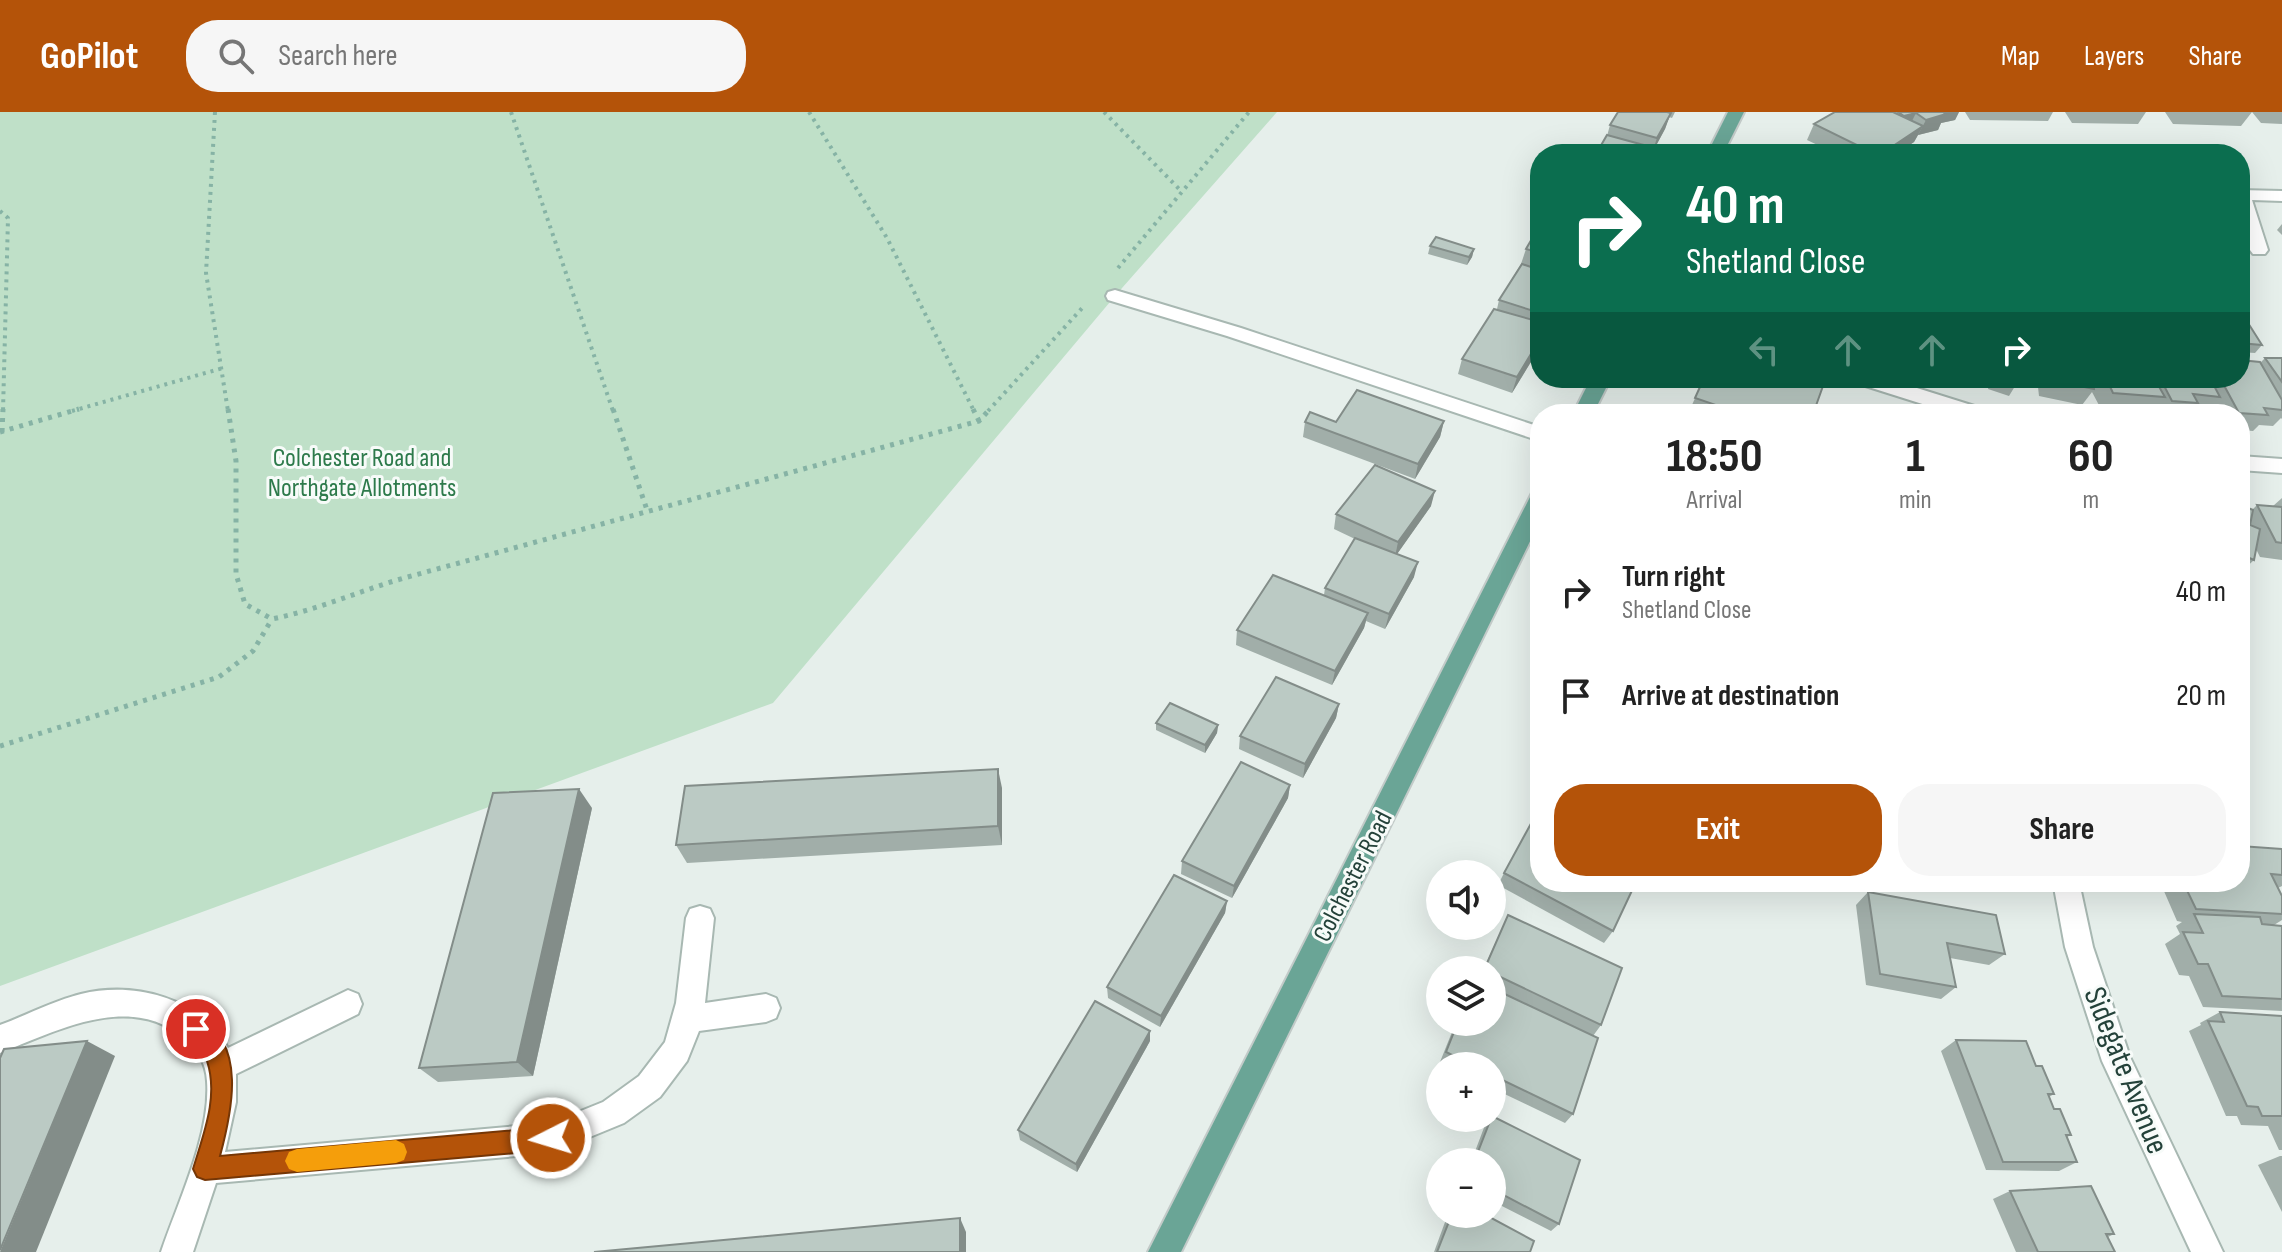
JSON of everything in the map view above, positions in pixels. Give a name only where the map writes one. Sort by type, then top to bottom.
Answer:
[{"type":"main road","points":[[1720,144],[1736,112]]},
{"type":"main road","name":"Colchester Road","points":[[1164,1252],[1530,519]]},
{"type":"street","points":[[2250,195],[2282,196]]},
{"type":"street","points":[[2250,221],[2259,250]]},
{"type":"street","points":[[1113,286],[1234,332],[1530,431]]},
{"type":"street","points":[[1895,388],[1945,404]]},
{"type":"street","points":[[2250,464],[2282,466]]},
{"type":"street","name":"Sidegate Avenue","points":[[2068,892],[2079,947],[2117,1061],[2207,1252]]},
{"type":"street","points":[[205,1169],[551,1138],[613,1113],[634,1101],[659,1079],[677,1048],[686,1019],[700,918]]},
{"type":"street","points":[[0,1039],[82,1008],[116,1003],[151,1007],[196,1029],[216,1052],[220,1067],[221,1112],[177,1252]]},
{"type":"street","points":[[220,1067],[348,1004]]},
{"type":"street","points":[[686,1019],[766,1008]]},
{"type":"path","points":[[215,112],[206,273],[236,461],[236,574],[245,604],[272,619],[308,612],[349,594],[647,510],[979,421],[1091,299]]},
{"type":"path","points":[[511,112],[647,510]]},
{"type":"path","points":[[809,112],[887,238],[979,421]]},
{"type":"path","points":[[1104,112],[1182,192]]},
{"type":"path","points":[[1113,286],[1182,192],[1249,112]]},
{"type":"path","points":[[0,211],[8,218],[1,432],[223,368]]},
{"type":"path","points":[[0,746],[219,677],[253,651],[272,619]]},
{"type":"green space","name":"Colchester Road and Northgate Allotments","points":[[0,112],[1277,112],[1115,296],[773,703],[0,986]]},
{"type":"building","points":[[1618,112],[1671,113],[1657,138],[1610,125]]},
{"type":"building","points":[[1835,112],[1893,112],[1923,126],[1896,144],[1855,144],[1814,124]]},
{"type":"building","points":[[1898,112],[1946,114],[1926,120],[1916,113],[1904,116]]},
{"type":"building","points":[[1607,135],[1640,144],[1602,144]]},
{"type":"building","points":[[1436,237],[1474,249],[1469,257],[1430,246]]},
{"type":"building","points":[[1522,264],[1530,267],[1530,310],[1499,300]]},
{"type":"building","points":[[1494,309],[1530,319],[1530,356],[1517,377],[1462,359]]},
{"type":"building","points":[[2250,326],[2262,345],[2250,344]]},
{"type":"building","points":[[2265,358],[2282,358],[2282,382]]},
{"type":"building","points":[[2250,361],[2260,362],[2282,400],[2282,410],[2264,408],[2268,415],[2250,414],[2250,404],[2234,404],[2225,388],[2250,388]]},
{"type":"building","points":[[1700,388],[1822,388],[1817,404],[1713,404],[1695,398]]},
{"type":"building","points":[[2111,388],[2160,388],[2165,397],[2113,393]]},
{"type":"building","points":[[2165,388],[2215,388],[2220,397],[2193,394],[2198,403],[2172,401]]},
{"type":"building","points":[[1357,390],[1444,421],[1418,464],[1305,422],[1310,412],[1336,422]]},
{"type":"building","points":[[1375,465],[1435,491],[1398,542],[1336,514]]},
{"type":"building","points":[[2257,505],[2282,507],[2282,543],[2276,542]]},
{"type":"building","points":[[2250,525],[2260,529],[2254,560],[2250,558]]},
{"type":"building","points":[[1355,538],[1418,562],[1389,614],[1325,588]]},
{"type":"building","points":[[1273,575],[1368,613],[1335,671],[1237,630]]},
{"type":"building","points":[[1276,677],[1339,704],[1305,764],[1240,736]]},
{"type":"building","points":[[1170,703],[1218,725],[1205,745],[1156,723]]},
{"type":"building","points":[[1241,762],[1290,785],[1234,886],[1182,861]]},
{"type":"building","points":[[998,769],[998,826],[676,845],[685,786]]},
{"type":"building","points":[[579,789],[517,1062],[419,1068],[493,793]]},
{"type":"building","points":[[1530,825],[1530,887],[1506,874],[1506,869]]},
{"type":"building","points":[[2250,847],[2282,849],[2282,875],[2271,874],[2282,896],[2282,914],[2196,909],[2188,892],[2250,892]]},
{"type":"building","points":[[1174,875],[1227,901],[1161,1016],[1107,987]]},
{"type":"building","points":[[1540,892],[1631,892],[1613,931]]},
{"type":"building","points":[[1868,892],[1996,915],[2005,954],[1947,943],[1956,987],[1880,974]]},
{"type":"building","points":[[2194,914],[2260,917],[2262,924],[2282,926],[2282,999],[2222,996],[2208,964],[2198,964],[2183,932],[2203,933]]},
{"type":"building","points":[[1508,915],[1622,968],[1601,1025],[1506,980],[1506,956],[1490,956],[1497,940],[1506,940]]},
{"type":"building","points":[[1506,995],[1598,1038],[1573,1114],[1506,1082],[1506,1052],[1446,1052],[1452,1036],[1506,1036]]},
{"type":"building","points":[[1095,1001],[1150,1031],[1076,1164],[1018,1130]]},
{"type":"building","points":[[2220,1012],[2282,1016],[2282,1116],[2262,1116],[2258,1107],[2247,1106],[2208,1021],[2224,1022]]},
{"type":"building","points":[[1956,1040],[2026,1041],[2036,1066],[2042,1066],[2054,1094],[2048,1094],[2054,1109],[2060,1109],[2071,1135],[2066,1135],[2077,1162],[2003,1162]]},
{"type":"building","points":[[87,1041],[0,1250],[0,1058],[4,1049]]},
{"type":"building","points":[[1506,1123],[1580,1160],[1559,1224],[1506,1196],[1506,1148],[1479,1148],[1486,1132],[1506,1132]]},
{"type":"building","points":[[2091,1186],[2114,1234],[2106,1234],[2115,1252],[2038,1252],[2010,1191]]},
{"type":"building","points":[[960,1218],[960,1252],[594,1252]]},
{"type":"building","points":[[1506,1226],[1534,1241],[1530,1252],[1437,1252],[1446,1228]]},
{"type":"slow traffic","points":[[297,1161],[396,1152]]},
{"type":"route","points":[[196,1029],[216,1052],[222,1077],[221,1112],[205,1169],[551,1138]]}]
